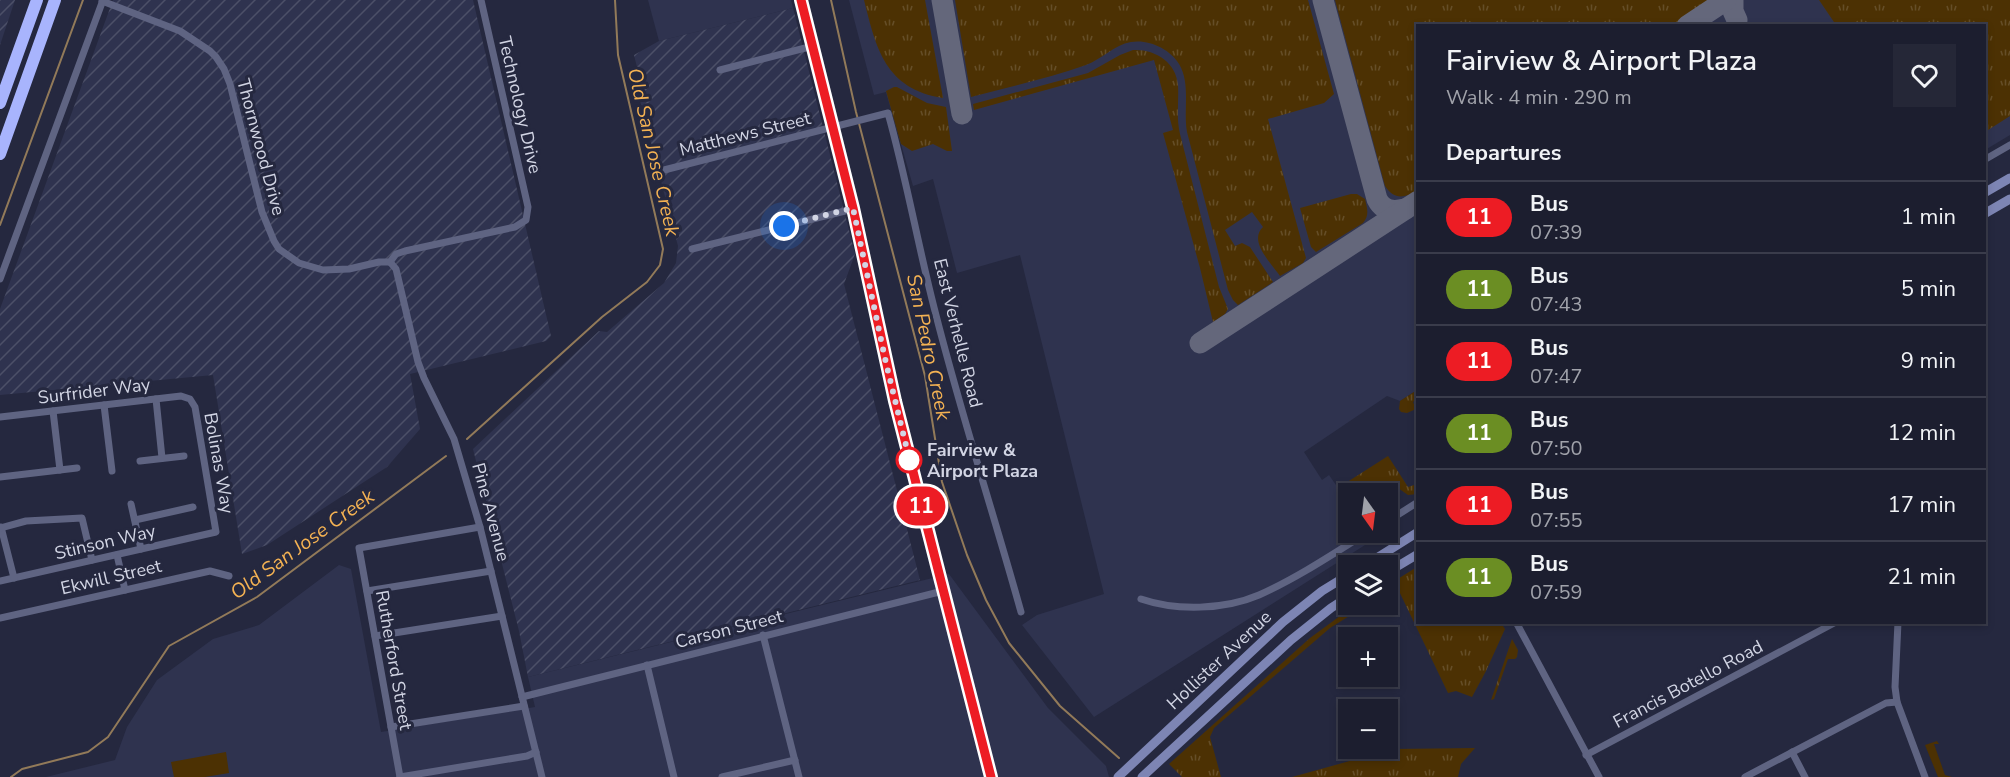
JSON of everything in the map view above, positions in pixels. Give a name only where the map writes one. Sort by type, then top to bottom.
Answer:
[{"type":"highway","points":[[0,103],[37,0]]},
{"type":"highway","points":[[0,154],[55,0]]},
{"type":"street","name":"Technology Drive","points":[[481,0],[528,207],[528,217]]},
{"type":"street","points":[[801,0],[853,208],[895,401],[991,777]]},
{"type":"street","name":"Thornwood Drive","points":[[103,1],[180,31],[216,57],[230,84],[265,223],[279,249],[299,263],[323,270],[349,270],[379,262],[390,262],[396,254],[405,251],[515,227],[528,217]]},
{"type":"street","points":[[0,279],[103,1]]},
{"type":"street","points":[[720,70],[813,46]]},
{"type":"street","name":"East Verhelle Road","points":[[833,127],[888,113],[934,308],[1022,612]]},
{"type":"street","name":"Matthews Street","points":[[664,170],[833,127]]},
{"type":"street","points":[[1986,159],[2010,145]]},
{"type":"street","points":[[1986,192],[2010,178]]},
{"type":"street","points":[[1986,213],[2010,199]]},
{"type":"street","points":[[693,249],[853,208]]},
{"type":"street","name":"Pine Avenue","points":[[390,262],[396,269],[418,362],[454,439],[480,527],[542,777]]},
{"type":"street","name":"Surfrider Way","points":[[0,417],[181,396],[190,399]]},
{"type":"street","points":[[156,399],[162,458]]},
{"type":"street","name":"Bolinas Way","points":[[190,399],[195,407],[216,532]]},
{"type":"street","points":[[104,405],[112,471]]},
{"type":"street","points":[[53,411],[60,470]]},
{"type":"street","points":[[141,461],[184,456]]},
{"type":"street","points":[[0,477],[77,468]]},
{"type":"street","points":[[1398,515],[1416,503]]},
{"type":"street","points":[[131,504],[141,549]]},
{"type":"street","points":[[135,520],[193,507]]},
{"type":"street","points":[[14,578],[1,527],[26,521],[82,518],[92,560]]},
{"type":"street","name":"Rutherford Street","points":[[400,777],[359,548],[480,527]]},
{"type":"street","name":"Stinson Way","points":[[0,581],[216,532]]},
{"type":"street","points":[[1381,555],[1416,533]]},
{"type":"street","points":[[1141,599],[1180,608],[1240,601],[1268,590],[1349,543]]},
{"type":"street","points":[[117,555],[125,590]]},
{"type":"street","points":[[1398,566],[1416,555]]},
{"type":"street","points":[[367,591],[491,571]]},
{"type":"street","name":"Ekwill Street","points":[[0,618],[210,572],[229,576]]},
{"type":"street","name":"Hollister Avenue","points":[[1118,777],[1283,621],[1338,581]]},
{"type":"street","name":"Carson Street","points":[[522,697],[943,591]]},
{"type":"street","name":"Hollister Avenue","points":[[1142,777],[1291,640],[1338,604]]},
{"type":"street","points":[[375,636],[502,616]]},
{"type":"street","points":[[1517,624],[1599,777]]},
{"type":"street","name":"Francis Botello Road","points":[[1586,755],[1832,624]]},
{"type":"street","points":[[1898,624],[1895,687],[1897,702],[1925,777]]},
{"type":"street","points":[[763,635],[799,777]]},
{"type":"street","points":[[647,665],[674,777]]},
{"type":"street","points":[[1745,777],[1886,703],[1897,702]]},
{"type":"street","points":[[391,727],[524,706]]},
{"type":"street","points":[[400,777],[527,756],[536,752]]},
{"type":"street","points":[[1792,752],[1805,777]]},
{"type":"street","points":[[722,777],[795,760]]},
{"type":"shaded area","points":[[0,0],[15,0],[0,45]]},
{"type":"shaded area","points":[[113,0],[473,0],[551,336],[546,341],[410,374],[420,429],[387,467],[267,545],[242,554],[213,375],[0,395],[0,309]]},
{"type":"shaded area","points":[[648,0],[791,0],[793,8],[659,41]]},
{"type":"shaded area","points":[[849,0],[2010,0],[2010,135],[1986,149],[1986,24],[1416,24],[1416,391],[1400,401],[1387,396],[1304,452],[1322,480],[1329,475],[1338,488],[1338,543],[1368,543],[1349,555],[1338,555],[1338,562],[1094,717],[1022,625],[1037,615],[1104,594],[1020,255],[957,273],[933,179],[913,186],[886,92],[874,95]]},
{"type":"shaded area","points":[[793,8],[855,254],[844,284],[920,580],[528,677],[519,631],[473,449],[599,331],[607,332],[664,283],[676,263],[678,246],[639,97],[641,83],[634,55],[659,41]]},
{"type":"shaded area","points":[[339,565],[351,569],[381,732],[535,707],[528,677],[949,574],[1048,708],[1106,766],[1109,777],[46,777],[115,760],[127,727],[157,680],[213,639],[259,625]]},
{"type":"green space","points":[[864,0],[925,0],[943,98],[908,86],[886,64],[873,34]]},
{"type":"green space","points":[[955,0],[1308,0],[1334,94],[1324,103],[1268,119],[1306,258],[1303,263],[1280,276],[1262,252],[1258,239],[1263,227],[1252,212],[1225,230],[1235,246],[1242,243],[1250,247],[1273,282],[1238,305],[1233,300],[1228,290],[1187,132],[1186,89],[1183,72],[1175,59],[1165,50],[1145,42],[1131,42],[1119,46],[1086,65],[971,97]]},
{"type":"green space","points":[[1335,0],[1711,0],[1675,24],[1416,24],[1416,191],[1396,196],[1385,186]]},
{"type":"green space","points":[[1819,0],[2010,0],[2010,116],[1986,131],[1986,24],[1835,24]]},
{"type":"green space","points":[[1133,50],[1149,52],[1163,58],[1176,77],[1180,134],[1219,287],[1228,309],[1225,314],[1213,322],[1163,133],[1173,130],[1154,60],[974,110],[973,104],[1088,73]]},
{"type":"green space","points":[[894,87],[927,103],[946,107],[952,151],[933,144],[912,151],[901,144],[886,91]]},
{"type":"green space","points":[[1357,194],[1365,199],[1367,217],[1363,223],[1316,252],[1311,247],[1300,208]]},
{"type":"green space","points":[[1416,391],[1416,400],[1413,402],[1416,409],[1407,413],[1401,412],[1400,401]]},
{"type":"green space","points":[[1388,456],[1408,487],[1416,484],[1416,494],[1408,495],[1398,488],[1398,483],[1346,483]]},
{"type":"green space","points":[[1416,568],[1416,624],[1502,624],[1505,629],[1472,697],[1456,691],[1448,693],[1398,589],[1398,579]]},
{"type":"green space","points":[[1341,615],[1351,615],[1330,628],[1214,728],[1210,737],[1221,777],[1182,777],[1169,764],[1310,638]]},
{"type":"green space","points":[[1512,639],[1518,650],[1517,657],[1508,659],[1494,699],[1491,700]]},
{"type":"green space","points":[[1937,741],[1939,744],[1934,744],[1945,775],[1952,777],[1938,777],[1925,745]]},
{"type":"green space","points":[[1475,748],[1461,764],[1458,777],[1292,777],[1357,759],[1398,759],[1398,749]]},
{"type":"green space","points":[[226,752],[229,773],[205,777],[174,777],[171,762]]},
{"type":"waterway","points":[[0,225],[83,0]]},
{"type":"waterway","name":"Old San Jose Creek","points":[[467,439],[602,317],[647,282],[660,265],[663,249],[618,55],[615,0]]},
{"type":"waterway","name":"San Pedro Creek","points":[[831,0],[856,112],[925,376],[942,482],[967,555],[986,600],[1009,643],[1060,706],[1119,758]]},
{"type":"waterway","name":"Old San Jose Creek","points":[[11,777],[22,769],[88,752],[108,737],[169,646],[257,597],[446,456]]},
{"type":"taxiway","points":[[942,0],[962,114]]},
{"type":"taxiway","points":[[1323,0],[1377,199],[1389,210],[1405,209]]},
{"type":"taxiway","points":[[1690,24],[1726,0]]},
{"type":"taxiway","points":[[1733,0],[1733,11],[1737,20]]},
{"type":"taxiway","points":[[1200,343],[1416,202]]},
{"type":"bus line","name":"11","points":[[801,0],[853,208],[916,487],[991,777]]},
{"type":"place","name":"Fairview & Airport Plaza","points":[[909,460]]},
{"type":"route","points":[[784,226],[853,208],[886,363],[911,466],[909,460]]}]
